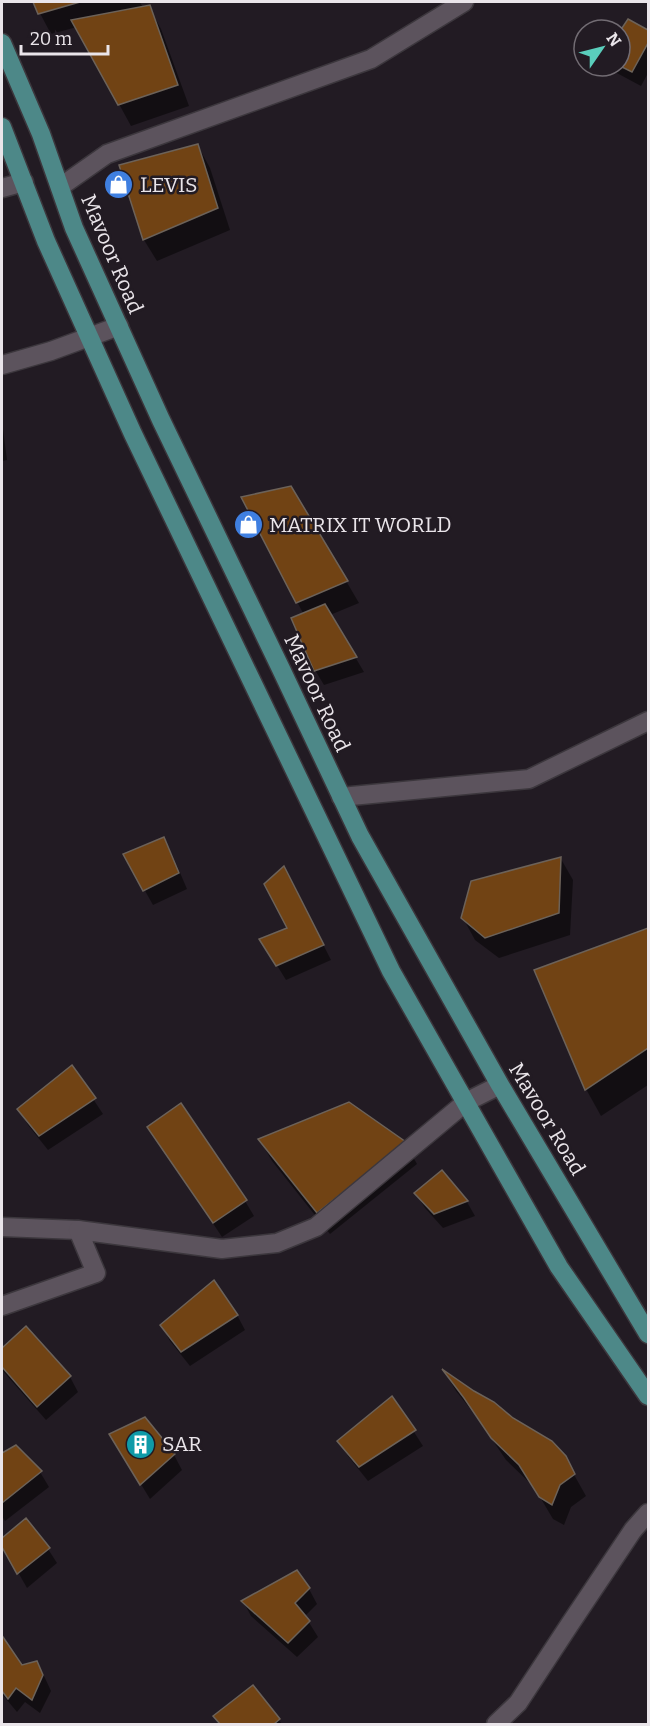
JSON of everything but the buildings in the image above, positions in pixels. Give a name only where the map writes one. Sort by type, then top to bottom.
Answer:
[{"type":"main road","name":"Mavoor Road","points":[[2,44],[41,134],[74,228],[161,420],[341,797],[376,866],[500,1085],[648,1334]]},
{"type":"main road","points":[[2,127],[46,241],[133,434],[391,971],[559,1267],[648,1396]]},
{"type":"street","points":[[60,187],[107,154],[371,59],[464,2]]},
{"type":"street","points":[[2,188],[24,182]]},
{"type":"street","points":[[2,365],[90,338],[119,326]]},
{"type":"street","points":[[341,797],[529,779],[648,721]]},
{"type":"street","points":[[2,1227],[78,1230],[222,1249],[277,1243],[316,1227],[466,1102],[500,1085]]},
{"type":"street","points":[[2,1306],[96,1273],[78,1230]]},
{"type":"street","points":[[496,1725],[518,1704],[633,1530],[648,1513]]},
{"type":"place","name":"LEVIS","points":[[119,185]]},
{"type":"place","name":"MATRIX IT WORLD","points":[[248,525]]},
{"type":"place","name":"SAR","points":[[141,1444]]}]
